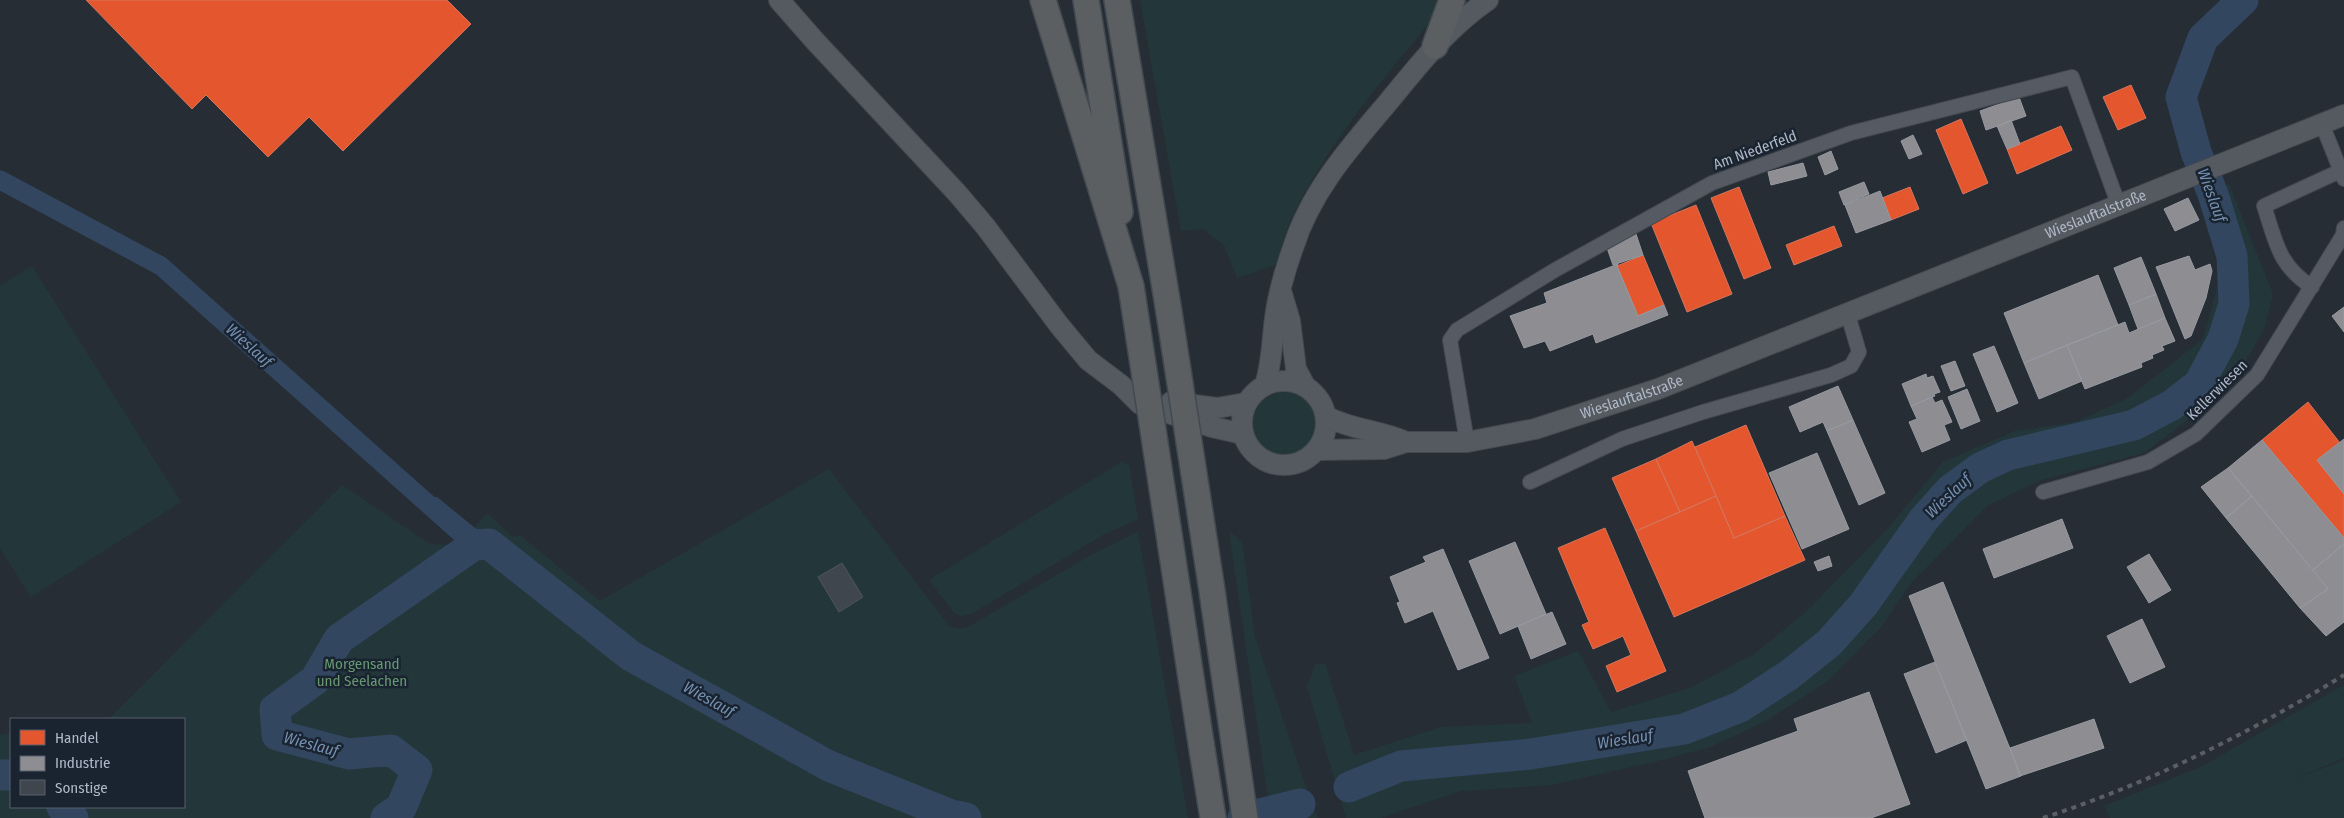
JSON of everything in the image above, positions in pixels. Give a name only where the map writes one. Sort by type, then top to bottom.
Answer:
[{"type":"highway","points":[[1042,0],[1131,286]]},
{"type":"highway","points":[[1086,0],[1105,112],[1213,818]]},
{"type":"highway","points":[[1119,3],[1211,584],[1245,818]]},
{"type":"highway","points":[[1435,46],[1463,5]]},
{"type":"main road","points":[[780,0],[815,41],[957,193],[985,226],[1059,325],[1088,360],[1140,404],[1212,427],[1243,434]]},
{"type":"main road","points":[[1463,5],[1488,0]]},
{"type":"main road","points":[[1265,385],[1271,365],[1276,316],[1281,292],[1293,247],[1306,216],[1322,187],[1341,159],[1435,46]]},
{"type":"main road","name":"Wieslauftalstraße","points":[[1317,450],[1384,449],[1406,442],[1467,442],[1535,429],[1658,389],[1848,315],[2344,115]]},
{"type":"main road","points":[[1281,292],[1290,321],[1296,369],[1305,386]]},
{"type":"main road","points":[[1280,381],[1296,382],[1305,386],[1315,394],[1322,404],[1326,416],[1324,439],[1317,450],[1307,459],[1293,465],[1270,464],[1253,453],[1243,434],[1242,416],[1246,403],[1256,391],[1265,385],[1280,381]]},
{"type":"main road","points":[[1121,386],[1181,405],[1218,408],[1246,403]]},
{"type":"main road","name":"Wieslauftalstraße","points":[[1326,416],[1339,423],[1388,434],[1406,442]]},
{"type":"street","name":"Am Niederfeld","points":[[1467,442],[1450,340],[1457,330],[1563,265],[1712,184],[1851,132],[2072,77],[2119,206]]},
{"type":"street","points":[[2312,287],[2294,276],[2280,254],[2264,206],[2342,175],[2322,124]]},
{"type":"street","name":"Kellerwiesen","points":[[2043,492],[2148,462],[2196,434],[2257,375],[2343,235],[2344,228]]},
{"type":"street","points":[[1530,482],[1622,439],[1703,412],[1831,375],[1851,366],[1859,352],[1848,315]]},
{"type":"green space","points":[[1140,0],[1443,0],[1436,15],[1378,85],[1325,159],[1292,218],[1275,265],[1237,278],[1224,245],[1203,229],[1181,231]]},
{"type":"green space","points":[[2229,184],[2273,294],[2264,329],[2231,387],[2144,453],[2041,480],[1987,506],[1910,584],[1882,626],[1828,681],[1766,721],[1710,747],[1663,760],[1551,785],[1461,791],[1381,818],[1346,818],[1307,687],[1315,665],[1325,663],[1354,755],[1441,727],[1532,723],[1514,676],[1578,651],[1611,712],[1690,688],[1754,654],[1806,612],[1890,526],[1943,462],[2015,431],[2076,422],[2128,398],[2203,339],[2221,273],[2201,196]]},
{"type":"green space","points":[[32,266],[181,502],[31,597],[0,548],[0,286]]},
{"type":"green space","points":[[1279,392],[1291,392],[1308,401],[1315,412],[1317,424],[1315,436],[1308,447],[1291,456],[1279,456],[1267,451],[1258,442],[1253,430],[1253,418],[1258,406],[1267,397]]},
{"type":"green space","points":[[1121,462],[1129,465],[1138,519],[1101,536],[971,614],[960,616],[954,613],[929,580]]},
{"type":"green space","name":"Morgensand und Seelachen","points":[[829,469],[950,627],[960,629],[970,626],[1093,554],[1138,532],[1188,818],[0,818],[0,735],[10,733],[10,808],[185,808],[185,718],[110,718],[342,485],[430,544],[459,545],[487,513],[513,537],[520,535],[600,601]]},
{"type":"green space","points":[[1229,531],[1242,542],[1255,637],[1318,818],[1271,818]]},
{"type":"green space","points":[[2344,685],[2344,758],[2289,781],[2344,760],[2344,818],[2110,818],[2104,806],[2201,767]]},
{"type":"water","points":[[423,497],[437,497],[491,541],[490,545],[487,546],[437,501],[423,501]]},
{"type":"building: Handel","points":[[86,0],[447,0],[471,24],[343,151],[309,117],[268,157],[206,95],[192,109]]},
{"type":"building: Handel","points":[[2131,85],[2146,118],[2118,130],[2103,97]]},
{"type":"building: Handel","points":[[1961,119],[1988,183],[1963,194],[1936,130]]},
{"type":"building: Handel","points":[[2061,126],[2072,150],[2017,174],[2007,149]]},
{"type":"building: Handel","points":[[1739,187],[1771,268],[1744,279],[1711,198]]},
{"type":"building: Handel","points":[[1910,187],[1919,209],[1891,220],[1882,198]]},
{"type":"building: Handel","points":[[1696,205],[1732,294],[1687,312],[1651,223]]},
{"type":"building: Handel","points":[[1834,226],[1842,246],[1794,265],[1786,245]]},
{"type":"building: Handel","points":[[1643,255],[1664,305],[1638,316],[1617,266]]},
{"type":"building: Handel","points":[[2308,402],[2340,443],[2317,460],[2344,494],[2344,538],[2262,440]]},
{"type":"building: Handel","points":[[1746,425],[1785,516],[1734,538],[1695,447]]},
{"type":"building: Handel","points":[[1692,441],[1716,496],[1680,512],[1656,459]]},
{"type":"building: Handel","points":[[1656,459],[1680,512],[1636,531],[1612,478]]},
{"type":"building: Handel","points":[[1716,496],[1734,538],[1785,516],[1805,560],[1674,617],[1636,531]]},
{"type":"building: Handel","points":[[1605,528],[1666,671],[1617,692],[1606,666],[1631,655],[1623,636],[1593,649],[1582,625],[1589,622],[1558,548]]},
{"type":"building: Industrie","points":[[2019,97],[2026,116],[1986,130],[1980,111]]},
{"type":"building: Industrie","points":[[2011,120],[2020,144],[2007,149],[1997,126]]},
{"type":"building: Industrie","points":[[1913,135],[1922,154],[1909,159],[1901,141]]},
{"type":"building: Industrie","points":[[1831,151],[1838,169],[1825,175],[1818,157]]},
{"type":"building: Industrie","points":[[1803,163],[1807,176],[1771,185],[1768,172]]},
{"type":"building: Industrie","points":[[1864,182],[1869,194],[1844,205],[1839,192]]},
{"type":"building: Industrie","points":[[1880,191],[1891,220],[1856,233],[1845,205]]},
{"type":"building: Industrie","points":[[2188,198],[2199,220],[2175,231],[2164,209]]},
{"type":"building: Industrie","points":[[1636,234],[1643,255],[1613,265],[1606,245]]},
{"type":"building: Industrie","points":[[2189,256],[2195,270],[2210,264],[2212,271],[2206,298],[2191,336],[2185,339],[2156,267]]},
{"type":"building: Industrie","points":[[2141,257],[2156,294],[2129,305],[2114,268]]},
{"type":"building: Industrie","points":[[1618,264],[1617,266],[1638,316],[1664,305],[1668,315],[1596,343],[1593,334],[1550,351],[1545,341],[1524,348],[1510,316],[1547,303],[1544,293]]},
{"type":"building: Industrie","points":[[2098,275],[2118,325],[2024,363],[2004,313]]},
{"type":"building: Industrie","points":[[2156,294],[2165,318],[2138,329],[2129,305]]},
{"type":"building: Industrie","points":[[2344,307],[2344,332],[2332,316]]},
{"type":"building: Industrie","points":[[2165,318],[2175,341],[2162,346],[2164,350],[2152,355],[2153,358],[2141,363],[2142,367],[2085,389],[2067,345],[2125,322],[2129,333]]},
{"type":"building: Industrie","points":[[2067,345],[2082,381],[2039,399],[2024,363]]},
{"type":"building: Industrie","points":[[1994,346],[2018,403],[1997,412],[1973,354]]},
{"type":"building: Industrie","points":[[1955,361],[1965,386],[1951,391],[1941,366]]},
{"type":"building: Industrie","points":[[1926,374],[1927,378],[1933,376],[1940,392],[1911,406],[1902,384]]},
{"type":"building: Industrie","points":[[1838,386],[1853,420],[1827,431],[1823,422],[1800,432],[1789,407]]},
{"type":"building: Industrie","points":[[1967,389],[1980,421],[1961,429],[1948,397]]},
{"type":"building: Industrie","points":[[1932,397],[1935,403],[1942,400],[1952,422],[1944,425],[1950,440],[1922,452],[1909,422],[1917,419],[1911,406]]},
{"type":"building: Industrie","points":[[1853,420],[1885,493],[1859,505],[1827,431]]},
{"type":"building: Industrie","points":[[2344,439],[2344,494],[2317,460]]},
{"type":"building: Industrie","points":[[2262,440],[2344,538],[2344,544],[2313,570],[2228,468]]},
{"type":"building: Industrie","points":[[1817,453],[1849,529],[1802,549],[1769,473]]},
{"type":"building: Industrie","points":[[2228,468],[2252,496],[2226,518],[2201,487]]},
{"type":"building: Industrie","points":[[2252,496],[2328,589],[2300,608],[2226,518]]},
{"type":"building: Industrie","points":[[2062,519],[2073,548],[1994,578],[1983,549]]},
{"type":"building: Industrie","points":[[1515,542],[1546,614],[1500,634],[1469,561]]},
{"type":"building: Industrie","points":[[2344,544],[2344,622],[2326,636],[2300,608],[2328,589],[2313,570]]},
{"type":"building: Industrie","points":[[1443,549],[1489,658],[1458,670],[1433,611],[1405,623],[1397,603],[1400,602],[1390,577],[1426,562],[1423,557]]},
{"type":"building: Industrie","points":[[2149,554],[2171,590],[2149,603],[2127,567]]},
{"type":"building: Industrie","points":[[1829,556],[1832,566],[1818,571],[1814,562]]},
{"type":"building: Industrie","points":[[1943,582],[2021,776],[1986,789],[1909,596]]},
{"type":"building: Industrie","points":[[1552,612],[1566,644],[1531,659],[1518,626]]},
{"type":"building: Industrie","points":[[2142,619],[2165,667],[2130,683],[2107,636]]},
{"type":"building: Industrie","points":[[1935,662],[1967,740],[1936,753],[1904,674]]},
{"type":"building: Industrie","points":[[1869,692],[1910,804],[1871,818],[1705,818],[1688,771],[1798,731],[1794,719]]},
{"type":"building: Industrie","points":[[2094,719],[2104,748],[2020,776],[2010,748]]},
{"type":"building: Sonstige","points":[[842,563],[863,597],[839,612],[818,577]]},
{"type":"waterway","name":"Wieslauf","points":[[1349,787],[1401,766],[1531,754],[1684,729],[1740,707],[1789,675],[1829,643],[1863,605],[1924,519],[1950,490],[1980,468],[2008,455],[2134,425],[2172,405],[2199,384],[2223,339],[2234,304],[2232,256],[2213,194],[2196,152],[2181,97],[2203,38],[2243,0]]},
{"type":"waterway","name":"Wieslauf","points":[[0,180],[161,266],[474,545]]},
{"type":"waterway","name":"Wieslauf","points":[[386,818],[401,808],[417,770],[391,750],[349,754],[277,735],[275,709],[315,680],[339,639],[474,545],[489,544],[631,656],[829,766],[951,815],[966,818]]},
{"type":"waterway","name":"Wieslauf","points":[[0,775],[10,775]]},
{"type":"waterway","name":"Wieslauf","points":[[1243,818],[1300,804]]},
{"type":"waterway","name":"Wieslauf","points":[[63,808],[73,818]]},
{"type":"railway","points":[[2043,818],[2122,789],[2198,756],[2272,717],[2344,675]]}]
